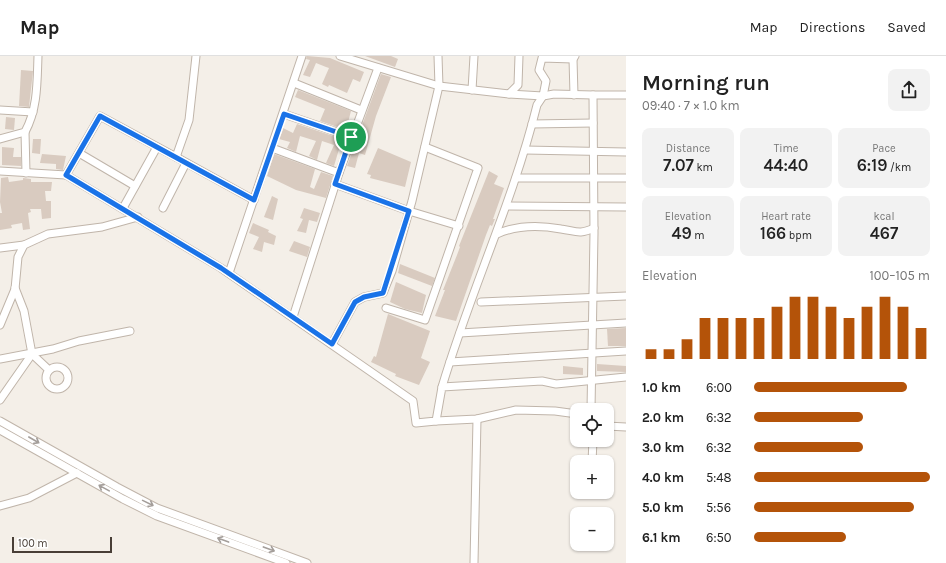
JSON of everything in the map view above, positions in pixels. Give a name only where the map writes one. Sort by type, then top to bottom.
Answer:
[{"type":"street","points":[[26,173],[25,132],[33,112],[38,56]]},
{"type":"street","points":[[176,157],[189,120],[196,56]]},
{"type":"street","points":[[229,273],[284,114],[302,56]]},
{"type":"street","points":[[340,56],[439,86],[509,94],[543,96],[554,94],[626,95]]},
{"type":"street","points":[[332,344],[355,302],[364,297],[383,293],[409,211],[425,147],[439,86],[438,56]]},
{"type":"street","points":[[472,90],[474,56]]},
{"type":"street","points":[[509,94],[518,85],[519,56]]},
{"type":"street","points":[[436,421],[442,387],[450,362],[507,206],[525,150],[537,105],[543,96],[546,81],[539,70],[542,58],[574,58],[574,95]]},
{"type":"street","points":[[294,317],[339,172],[378,68]]},
{"type":"street","points":[[294,83],[362,110]]},
{"type":"street","points":[[591,403],[594,228],[593,95]]},
{"type":"street","points":[[0,110],[33,112]]},
{"type":"street","points":[[284,114],[351,137]]},
{"type":"street","points":[[66,175],[100,116],[254,200]]},
{"type":"street","points":[[532,124],[593,123]]},
{"type":"street","points":[[0,139],[25,132]]},
{"type":"street","points":[[123,208],[157,147]]},
{"type":"street","points":[[386,308],[425,320],[478,168],[425,147]]},
{"type":"street","points":[[272,148],[339,172]]},
{"type":"street","points":[[525,150],[626,152]]},
{"type":"street","points":[[79,153],[135,186]]},
{"type":"street","points":[[163,208],[186,163]]},
{"type":"street","points":[[0,171],[66,175],[138,217],[229,273],[413,401],[416,423],[478,419],[516,410],[570,413]]},
{"type":"street","points":[[516,178],[626,178]]},
{"type":"street","points":[[335,184],[409,211],[459,226]]},
{"type":"street","points":[[507,206],[626,206]]},
{"type":"street","points":[[0,248],[24,245],[48,234],[102,227],[138,217]]},
{"type":"street","points":[[497,234],[508,229],[528,226],[562,229],[578,233],[594,228]]},
{"type":"street","points":[[0,325],[15,288],[18,257],[24,245]]},
{"type":"street","points":[[15,288],[24,311],[32,354],[49,370]]},
{"type":"street","points":[[481,302],[626,296]]},
{"type":"street","points":[[460,333],[626,323]]},
{"type":"street","points":[[0,359],[32,354],[130,331]]},
{"type":"street","points":[[450,362],[626,351]]},
{"type":"street","points":[[0,400],[32,354]]},
{"type":"street","points":[[442,387],[542,381],[556,384],[626,378]]},
{"type":"street","points":[[474,563],[478,419]]},
{"type":"street","points":[[0,421],[157,508],[307,563]]},
{"type":"street","points":[[614,426],[626,427]]},
{"type":"street","points":[[0,430],[157,516],[286,563]]},
{"type":"street","points":[[0,506],[29,498],[77,473]]},
{"type":"building","points":[[307,56],[330,58],[364,72],[360,82],[353,79],[347,93],[329,85],[328,87],[322,84],[329,68],[316,63],[310,77],[303,75],[310,60],[306,59]]},
{"type":"building","points":[[365,56],[391,56],[398,59],[395,67]]},
{"type":"building","points":[[21,70],[33,71],[29,107],[19,106]]},
{"type":"building","points":[[381,74],[391,77],[376,116],[365,155],[359,153],[355,168],[347,166]]},
{"type":"building","points":[[298,90],[351,111],[346,130],[320,121],[325,109],[295,97]]},
{"type":"building","points":[[6,117],[15,118],[14,130],[5,129]]},
{"type":"building","points":[[297,124],[342,139],[334,166],[326,163],[334,145],[322,141],[317,160],[309,156],[316,141],[300,136],[296,152],[287,148],[290,142],[279,139],[283,128],[293,133]]},
{"type":"building","points":[[33,139],[41,139],[40,154],[32,153]]},
{"type":"building","points":[[2,147],[14,148],[13,157],[21,157],[21,166],[2,165]]},
{"type":"building","points":[[378,148],[411,162],[405,187],[370,178],[371,175],[367,174]]},
{"type":"building","points":[[42,154],[66,156],[63,170],[56,169],[56,164],[40,163]]},
{"type":"building","points":[[274,154],[315,169],[310,187],[314,189],[321,172],[333,176],[326,198],[296,190],[267,176]]},
{"type":"building","points":[[489,171],[498,176],[494,184],[504,188],[493,219],[495,219],[492,226],[490,225],[486,235],[456,321],[435,316],[445,290],[443,290],[460,247],[459,246]]},
{"type":"building","points":[[8,177],[9,182],[23,180],[23,178],[31,179],[31,182],[52,182],[51,191],[45,191],[46,201],[51,201],[51,218],[42,219],[41,209],[30,209],[31,212],[28,213],[30,229],[23,230],[22,223],[11,225],[12,228],[0,230],[0,213],[2,213],[0,202],[1,178]]},
{"type":"building","points":[[272,196],[278,199],[273,220],[264,217]]},
{"type":"building","points":[[304,208],[320,213],[317,222],[309,220],[306,233],[297,231],[303,219],[300,218]]},
{"type":"building","points":[[253,223],[269,230],[268,232],[276,236],[274,245],[264,242],[262,252],[253,249],[259,237],[249,233]]},
{"type":"building","points":[[294,241],[310,247],[307,257],[289,251]]},
{"type":"building","points":[[400,264],[435,278],[432,286],[398,273]]},
{"type":"building","points":[[396,282],[426,295],[422,313],[405,309],[390,302]]},
{"type":"building","points":[[388,314],[430,331],[421,358],[430,362],[419,385],[395,376],[396,374],[371,362],[374,356],[376,357]]},
{"type":"building","points":[[626,328],[626,346],[608,346],[607,329]]},
{"type":"building","points":[[597,364],[626,366],[626,372],[597,371]]},
{"type":"building","points":[[563,366],[583,368],[583,375],[563,374]]},
{"type":"route","points":[[284,114],[351,137],[335,184],[409,211],[392,271],[383,293],[364,297],[355,302],[332,344],[221,268],[66,175],[100,116],[254,200],[284,114]]}]
